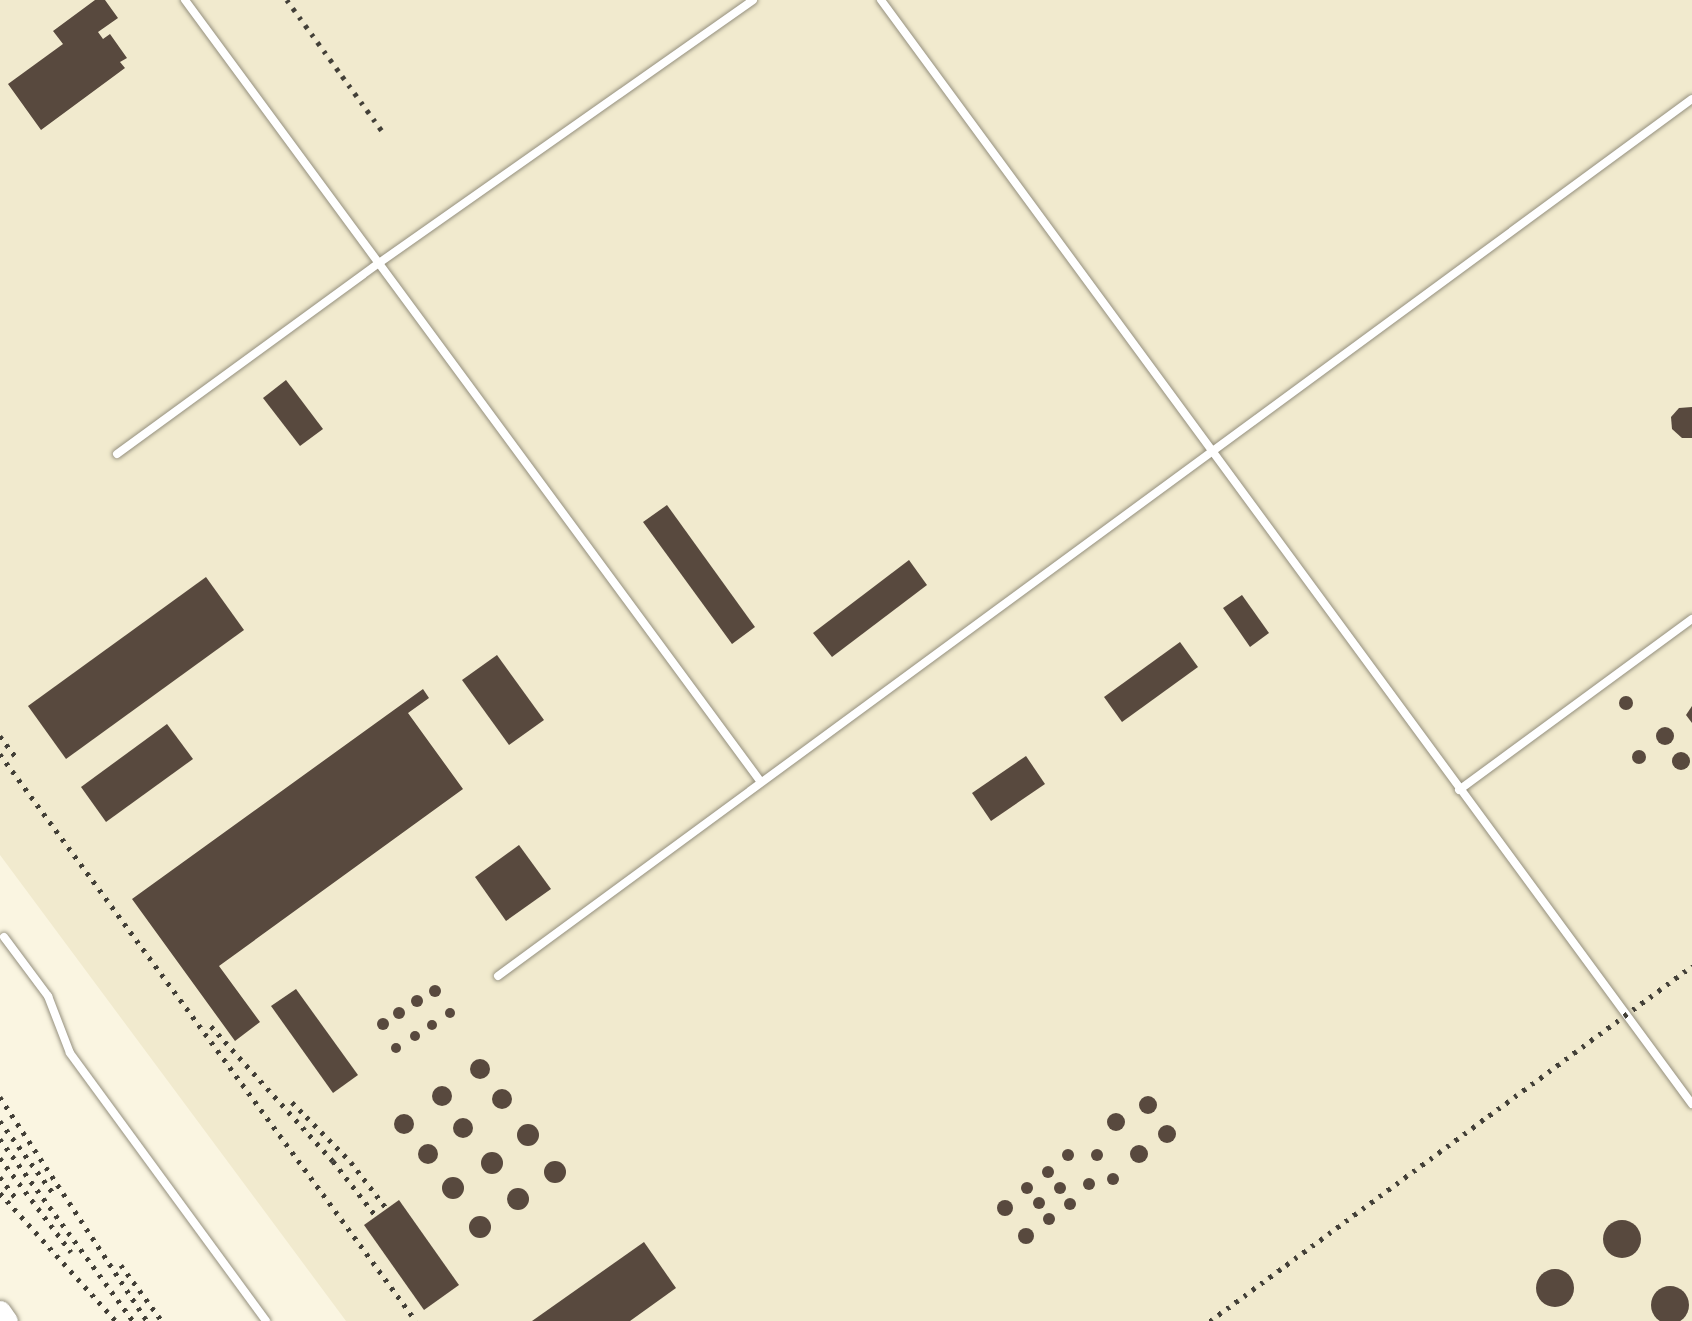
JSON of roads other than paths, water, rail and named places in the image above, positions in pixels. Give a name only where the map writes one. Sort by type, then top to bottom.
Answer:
[{"type":"street","points":[[0,1311],[7,1321]]},
{"type":"lane","points":[[185,0],[761,782]]},
{"type":"lane","points":[[117,454],[379,263],[753,0]]},
{"type":"lane","points":[[881,0],[1692,1104]]},
{"type":"lane","points":[[498,976],[1692,99]]},
{"type":"lane","points":[[1459,790],[1692,619]]},
{"type":"lane","points":[[4,937],[48,996],[70,1053],[267,1321]]},
{"type":"railway","points":[[287,0],[383,132]]},
{"type":"railway","points":[[0,736],[18,760]]},
{"type":"railway","points":[[0,754],[416,1321]]},
{"type":"railway","points":[[1210,1321],[1692,966]]},
{"type":"railway","points":[[211,1026],[333,1161],[376,1216]]},
{"type":"railway","points":[[0,1097],[147,1321]]},
{"type":"railway","points":[[292,1102],[351,1162],[387,1209]]},
{"type":"railway","points":[[0,1121],[56,1197]]},
{"type":"railway","points":[[0,1139],[133,1321]]},
{"type":"railway","points":[[0,1158],[71,1252]]},
{"type":"railway","points":[[0,1177],[16,1198]]},
{"type":"railway","points":[[0,1193],[116,1321]]},
{"type":"railway","points":[[121,1265],[162,1321]]}]
